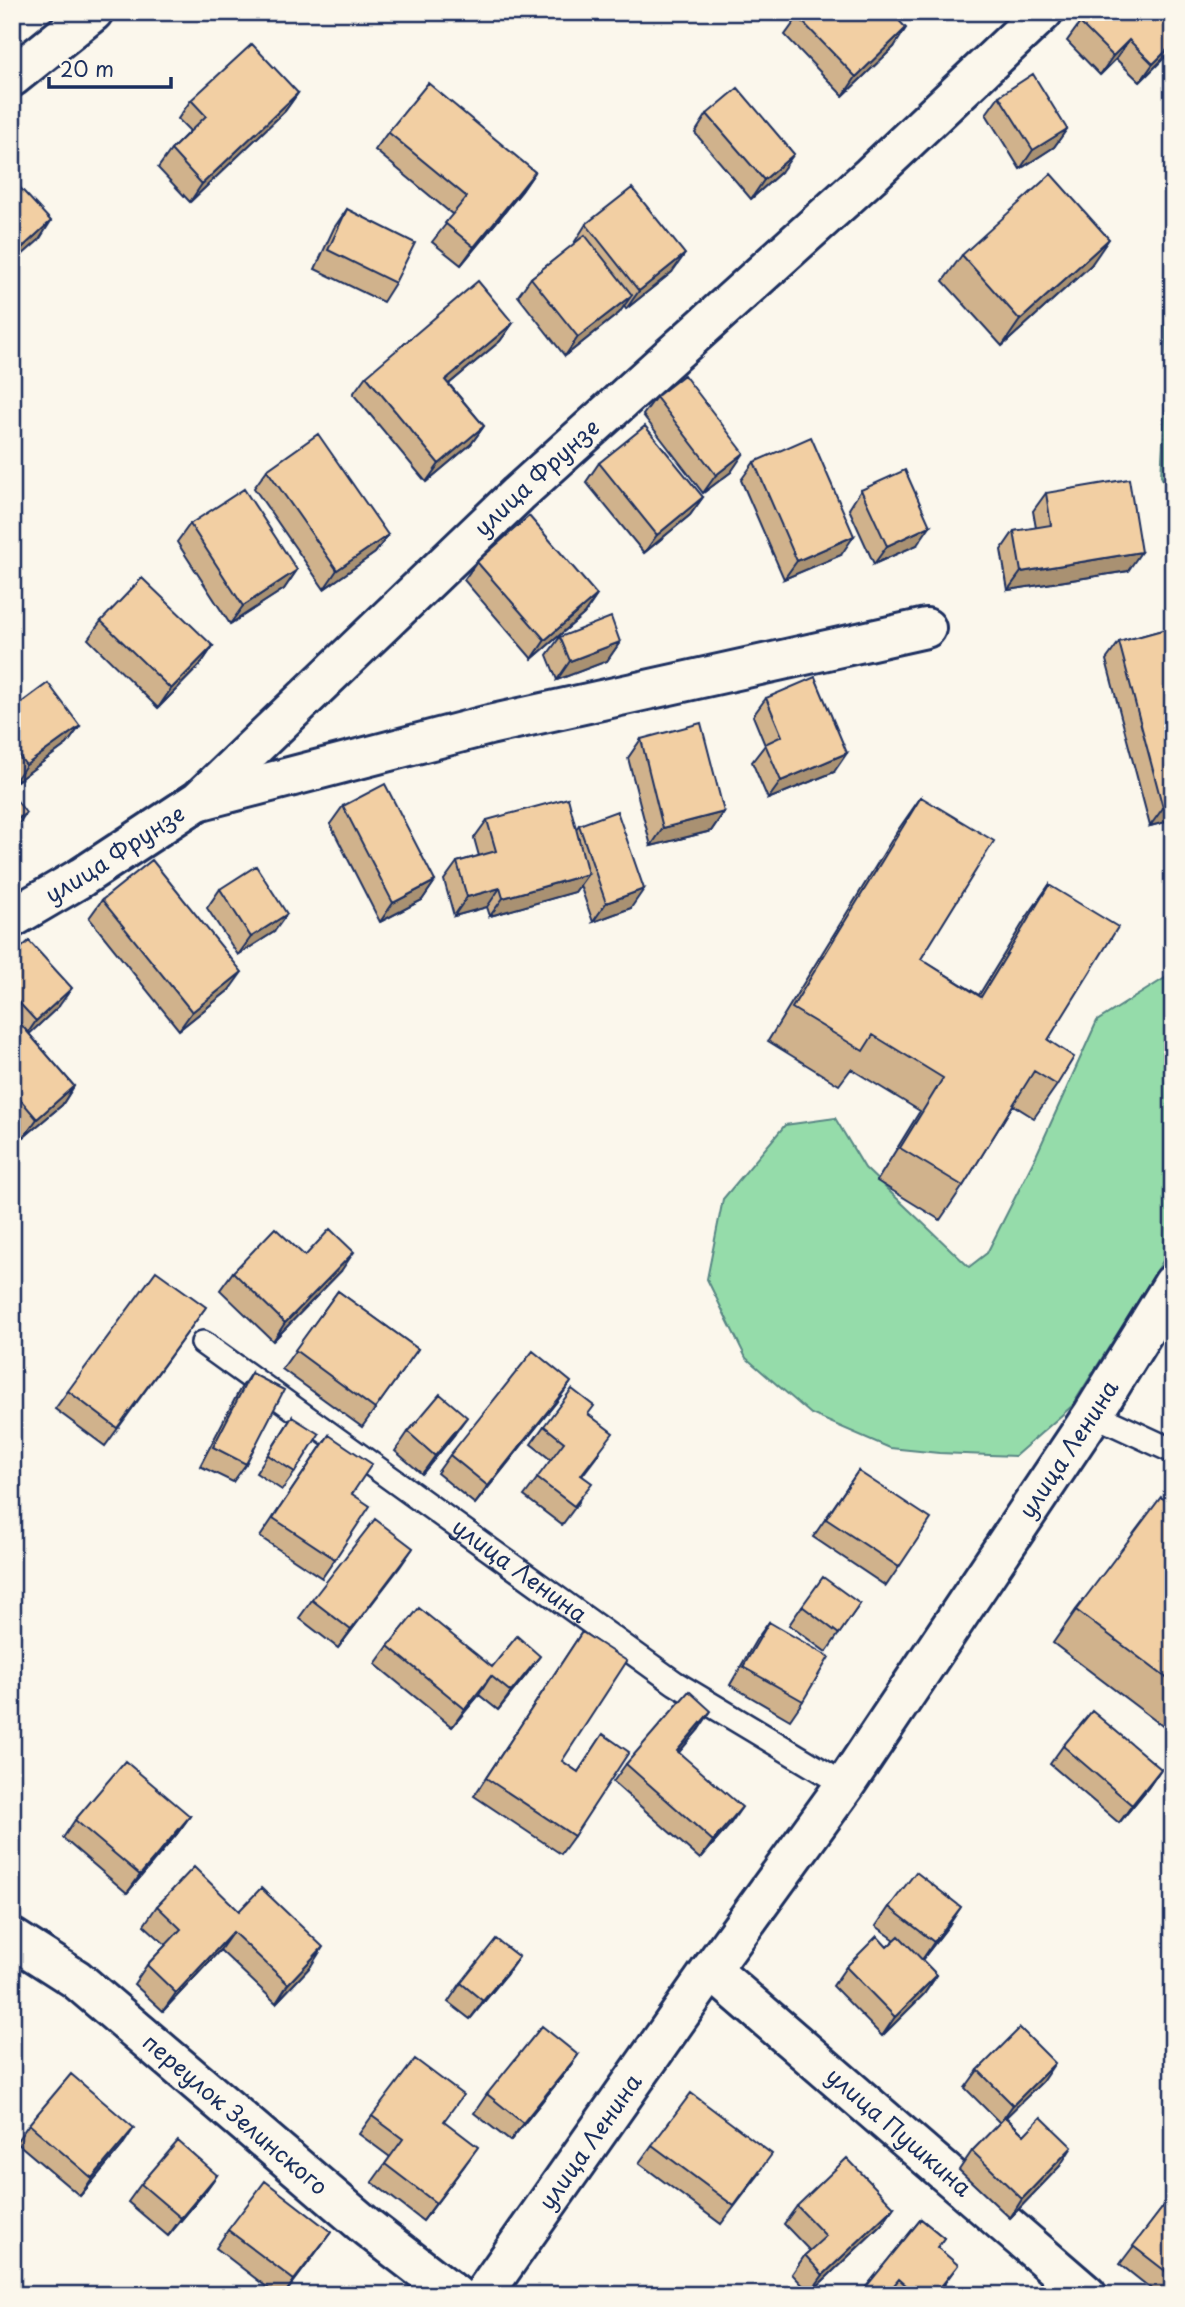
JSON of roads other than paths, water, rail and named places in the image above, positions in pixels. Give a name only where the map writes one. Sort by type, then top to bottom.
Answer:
[{"type":"street","points":[[12,77],[93,12]]},
{"type":"street","name":"улица Фрунзе","points":[[12,918],[82,877],[199,800],[518,494],[871,175],[1043,12]]},
{"type":"street","points":[[199,800],[489,725],[926,628]]},
{"type":"street","name":"улица Ленина","points":[[483,2295],[710,1969],[845,1785],[1093,1414],[1173,1284]]},
{"type":"street","name":"переулок Зелинского","points":[[12,1938],[76,1979],[367,2227],[455,2295]]},
{"type":"street","name":"улица Пушкина","points":[[710,1969],[1087,2295]]},
{"type":"lane","name":"улица Ленина","points":[[203,1343],[675,1683],[845,1785]]},
{"type":"lane","points":[[1093,1414],[1173,1451]]}]
